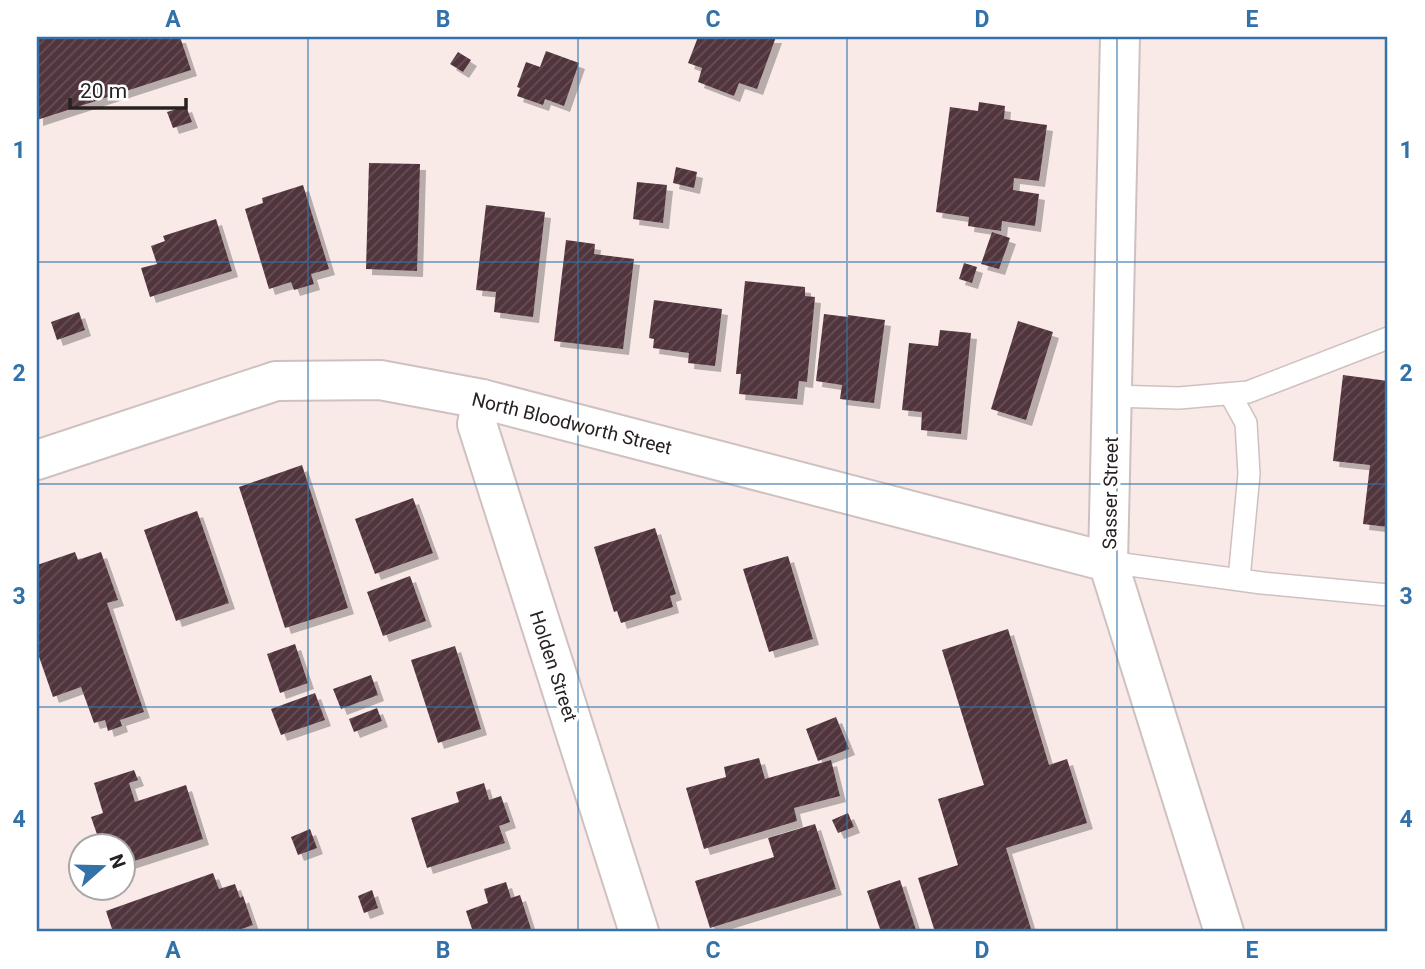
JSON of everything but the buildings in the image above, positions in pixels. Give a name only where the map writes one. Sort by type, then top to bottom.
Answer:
[{"type":"street","name":"Sasser Street","points":[[1120,37],[1108,562],[1224,932]]},
{"type":"street","name":"North Bloodworth Street","points":[[37,460],[276,381],[380,380],[482,399],[1108,562]]},
{"type":"street","name":"Holden Street","points":[[482,399],[477,424],[639,932]]},
{"type":"lane","points":[[1112,396],[1179,398],[1248,392],[1388,338]]},
{"type":"lane","points":[[1230,394],[1246,423],[1249,474],[1239,579]]},
{"type":"lane","points":[[1108,562],[1388,595]]}]
